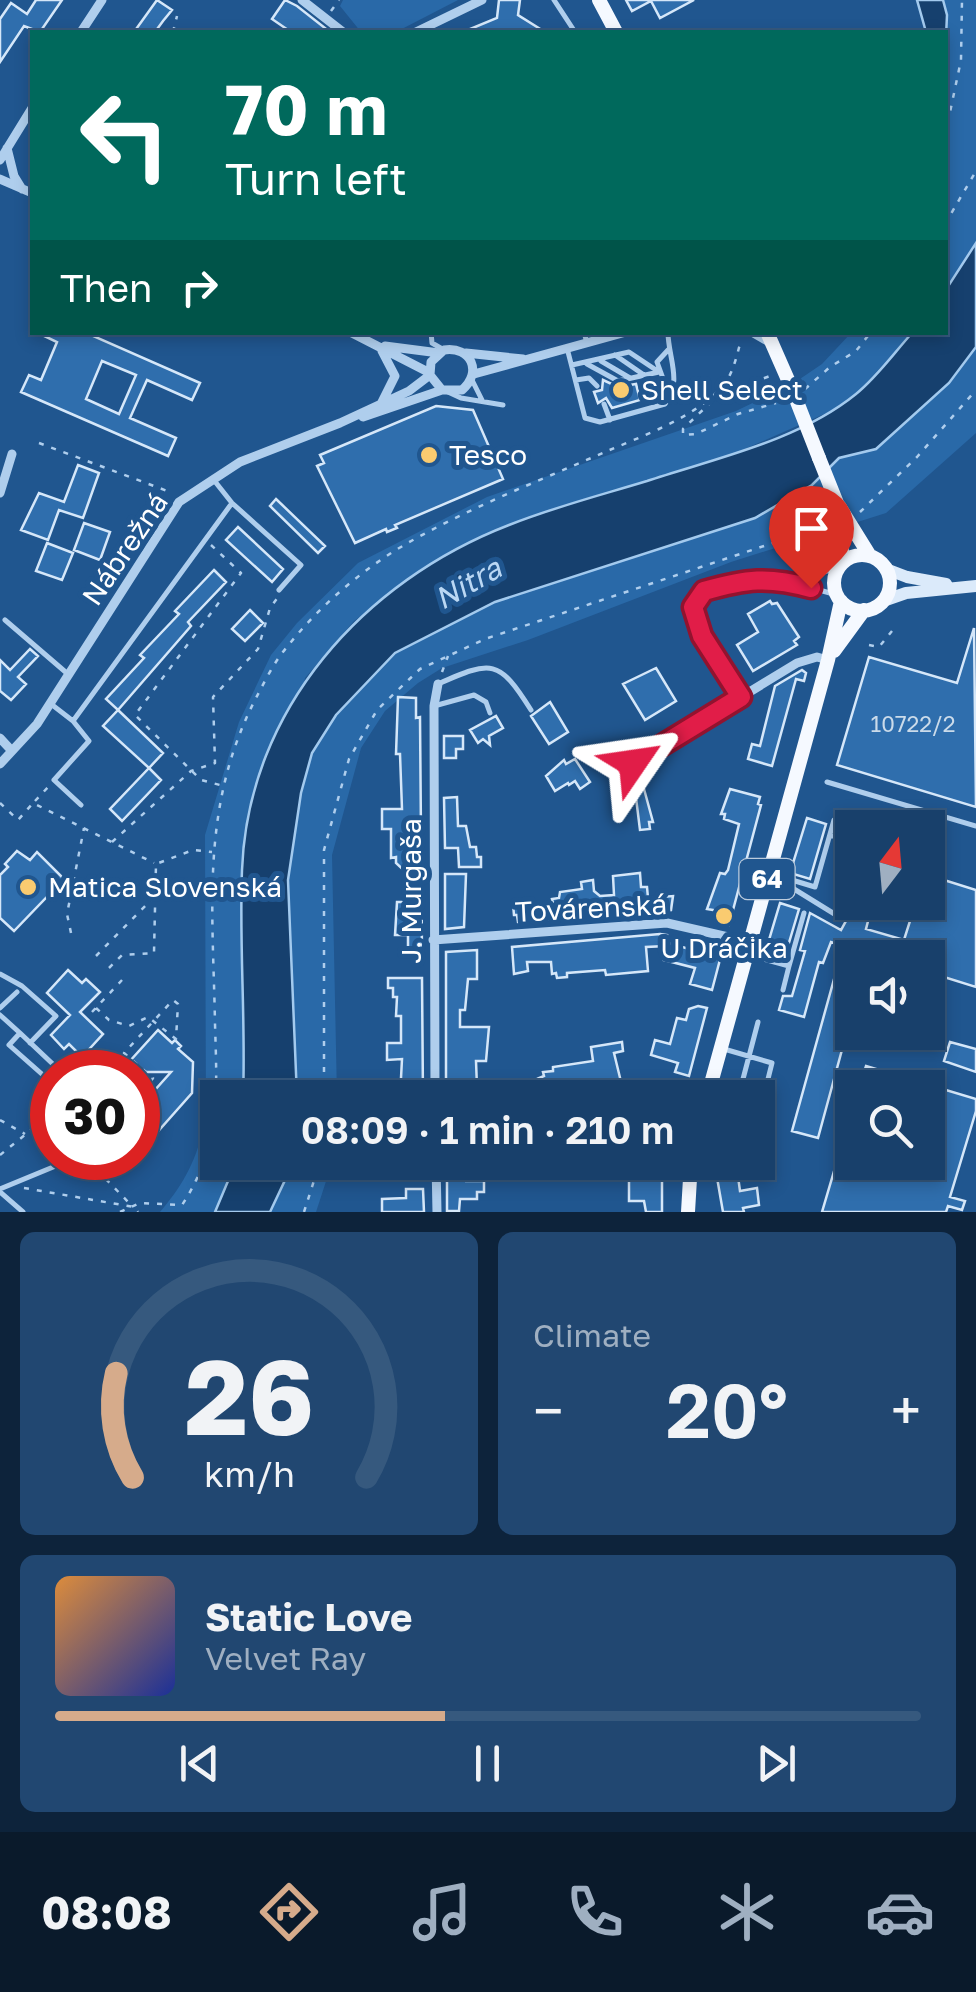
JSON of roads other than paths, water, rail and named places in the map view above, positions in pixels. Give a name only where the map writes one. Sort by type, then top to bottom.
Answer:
[{"type":"main road","points":[[600,0],[615,30]]},
{"type":"main road","name":"64","points":[[770,338],[799,389],[837,504],[870,556],[886,569]]},
{"type":"main road","name":"64","points":[[713,1080],[828,660],[839,598],[834,582],[840,565],[837,504]]},
{"type":"main road","points":[[840,565],[856,556],[870,556]]},
{"type":"main road","points":[[883,600],[889,585],[886,569]]},
{"type":"main road","points":[[839,598],[849,608],[864,610]]},
{"type":"main road","name":"64","points":[[828,660],[864,610],[883,600]]},
{"type":"main road","points":[[688,1212],[690,1180]]},
{"type":"street","points":[[82,30],[102,0]]},
{"type":"street","points":[[302,0],[342,30]]},
{"type":"street","points":[[420,30],[482,0]]},
{"type":"street","points":[[0,160],[30,111]]},
{"type":"street","points":[[4,150],[14,176],[28,191]]},
{"type":"street","points":[[0,179],[28,191]]},
{"type":"street","points":[[0,190],[28,191]]},
{"type":"street","points":[[356,335],[430,374],[445,391],[462,390],[473,377],[568,348],[586,338]]},
{"type":"street","points":[[378,346],[441,351],[455,348],[466,353],[526,359]]},
{"type":"street","points":[[378,346],[395,376],[381,404]]},
{"type":"street","points":[[430,374],[432,362],[441,351]]},
{"type":"street","points":[[466,353],[472,362],[473,377]]},
{"type":"street","name":"Nábrežná","points":[[0,764],[37,725],[179,502],[240,462],[340,424],[430,374]]},
{"type":"street","name":"Nábrežná","points":[[340,424],[445,391]]},
{"type":"street","points":[[0,492],[12,454]]},
{"type":"street","points":[[886,569],[958,586]]},
{"type":"street","points":[[883,600],[906,592],[976,586]]},
{"type":"street","points":[[633,763],[796,663],[817,657],[828,660]]},
{"type":"street","name":"J. Murgaša","points":[[434,1080],[434,706],[438,684]]},
{"type":"street","points":[[0,738],[12,752]]},
{"type":"street","name":"Továrenská","points":[[433,940],[667,923],[748,948]]},
{"type":"street","points":[[436,1180],[437,1212]]},
{"type":"lane","points":[[554,0],[573,30]]},
{"type":"lane","points":[[431,335],[432,343],[441,351]]},
{"type":"lane","points":[[568,348],[585,418],[600,422],[665,404],[670,398],[676,380],[668,335]]},
{"type":"lane","points":[[668,350],[657,362],[670,398]]},
{"type":"lane","points":[[572,365],[628,352],[659,372]]},
{"type":"lane","points":[[615,356],[644,375]]},
{"type":"lane","points":[[598,359],[630,378]]},
{"type":"lane","points":[[585,362],[618,381],[659,372]]},
{"type":"lane","points":[[473,377],[482,400]]},
{"type":"lane","points":[[576,380],[589,378],[598,386]]},
{"type":"lane","points":[[445,391],[461,398],[503,405]]},
{"type":"lane","points":[[604,404],[610,420]]},
{"type":"lane","points":[[214,479],[232,502],[301,565],[279,590]]},
{"type":"lane","points":[[73,721],[232,502]]},
{"type":"lane","points":[[741,697],[702,636],[693,607],[704,591],[744,580],[777,578],[840,565]]},
{"type":"lane","points":[[777,578],[839,598]]},
{"type":"lane","points":[[5,620],[69,674]]},
{"type":"lane","points":[[438,684],[469,670],[492,668],[510,676],[531,710]]},
{"type":"lane","points":[[434,706],[474,695],[486,702],[490,713]]},
{"type":"lane","points":[[51,704],[73,721],[89,741],[54,780],[80,806]]},
{"type":"lane","points":[[827,782],[976,826]]},
{"type":"lane","points":[[769,873],[816,887],[834,820]]},
{"type":"lane","points":[[830,835],[835,836]]},
{"type":"lane","points":[[785,878],[794,890],[835,914]]},
{"type":"lane","points":[[782,990],[804,913]]},
{"type":"lane","points":[[748,948],[789,966]]},
{"type":"lane","points":[[0,974],[22,986],[56,1016],[30,1043]]},
{"type":"lane","points":[[16,992],[0,1011],[38,1050]]},
{"type":"lane","points":[[743,1080],[758,1022]]},
{"type":"lane","points":[[20,1033],[9,1045],[30,1064]]},
{"type":"lane","points":[[721,1048],[772,1062],[768,1080]]},
{"type":"lane","points":[[24,1212],[0,1191],[30,1176]]},
{"type":"water","points":[[917,0],[943,0],[946,30],[925,30]]},
{"type":"water","name":"Nitra","points":[[976,243],[976,347],[949,383],[876,449],[839,458],[812,485],[755,518],[495,602],[395,653],[336,715],[312,753],[301,793],[288,880],[296,1080],[243,1080],[241,898],[249,811],[266,756],[291,705],[323,658],[362,616],[407,580],[456,549],[509,525],[756,446],[809,424],[856,394],[910,335],[948,335],[948,286]]},
{"type":"water","points":[[228,1180],[285,1180],[270,1212],[215,1212]]},
{"type":"place","name":"Shell Select","points":[[621,390]]},
{"type":"place","name":"Tesco","points":[[429,455]]},
{"type":"place","name":"Matica Slovenská","points":[[28,887]]},
{"type":"place","name":"U Dráčika","points":[[724,916]]}]
